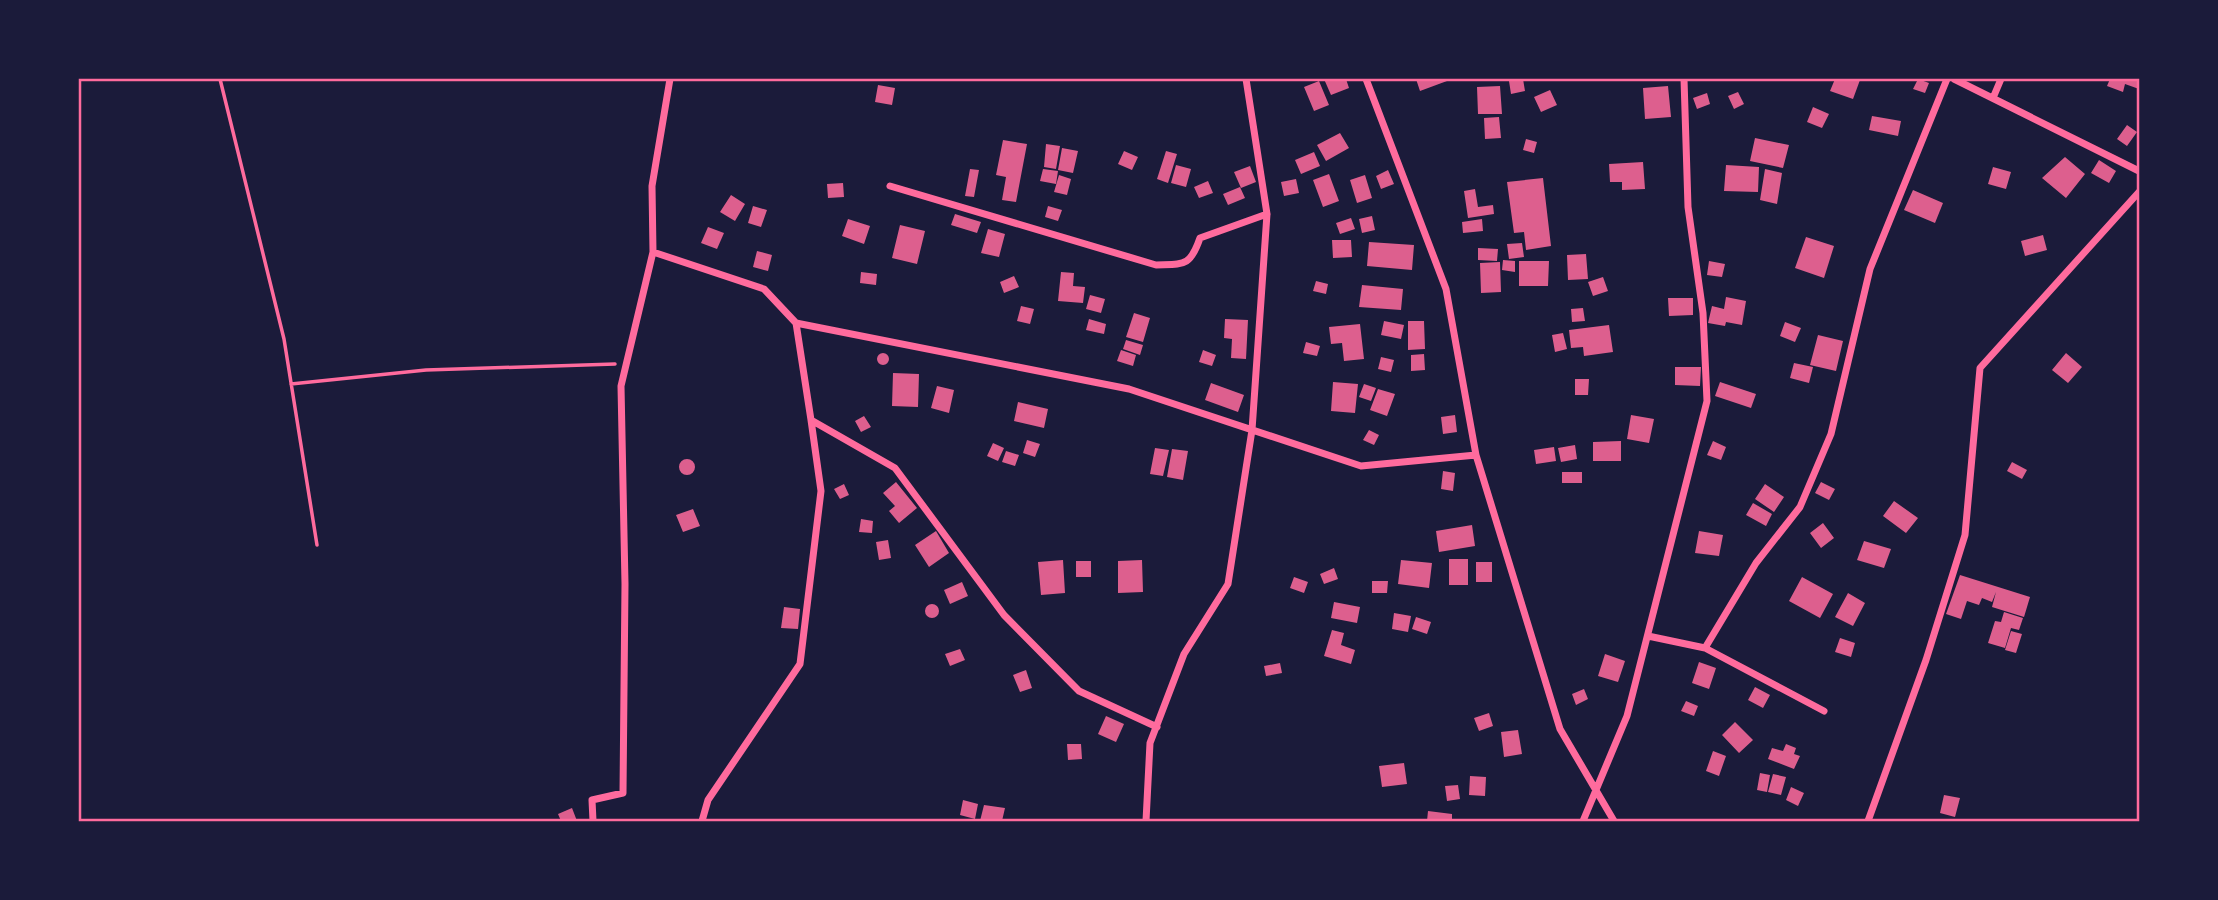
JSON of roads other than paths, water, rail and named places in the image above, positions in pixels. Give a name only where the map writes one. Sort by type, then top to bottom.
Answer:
[{"type":"street","points":[[593,821],[592,800],[622,793],[625,584],[621,386],[653,252],[652,186],[670,79]]},
{"type":"street","points":[[1146,821],[1150,743],[1184,654],[1228,584],[1252,430],[1268,214],[1246,79]]},
{"type":"street","points":[[1366,79],[1446,289],[1476,455],[1560,729],[1597,787],[1614,821]]},
{"type":"street","points":[[1583,821],[1627,716],[1707,401],[1703,313],[1688,207],[1684,79]]},
{"type":"street","points":[[1705,648],[1756,563],[1800,507],[1831,434],[1870,269],[1947,79]]},
{"type":"street","points":[[1954,79],[2139,171]]},
{"type":"street","points":[[1993,98],[2001,79]]},
{"type":"street","points":[[890,186],[1156,265],[1183,264],[1193,258],[1200,238],[1268,214]]},
{"type":"street","points":[[1868,821],[1926,660],[1965,535],[1980,368],[2139,192]]},
{"type":"street","points":[[653,252],[764,289],[796,323],[821,491],[800,664],[708,800],[702,821]]},
{"type":"street","points":[[796,323],[1129,389],[1361,467],[1476,455]]},
{"type":"street","points":[[811,420],[895,468],[1004,615],[1079,691],[1157,727]]},
{"type":"street","points":[[1648,636],[1705,648],[1824,711]]}]
